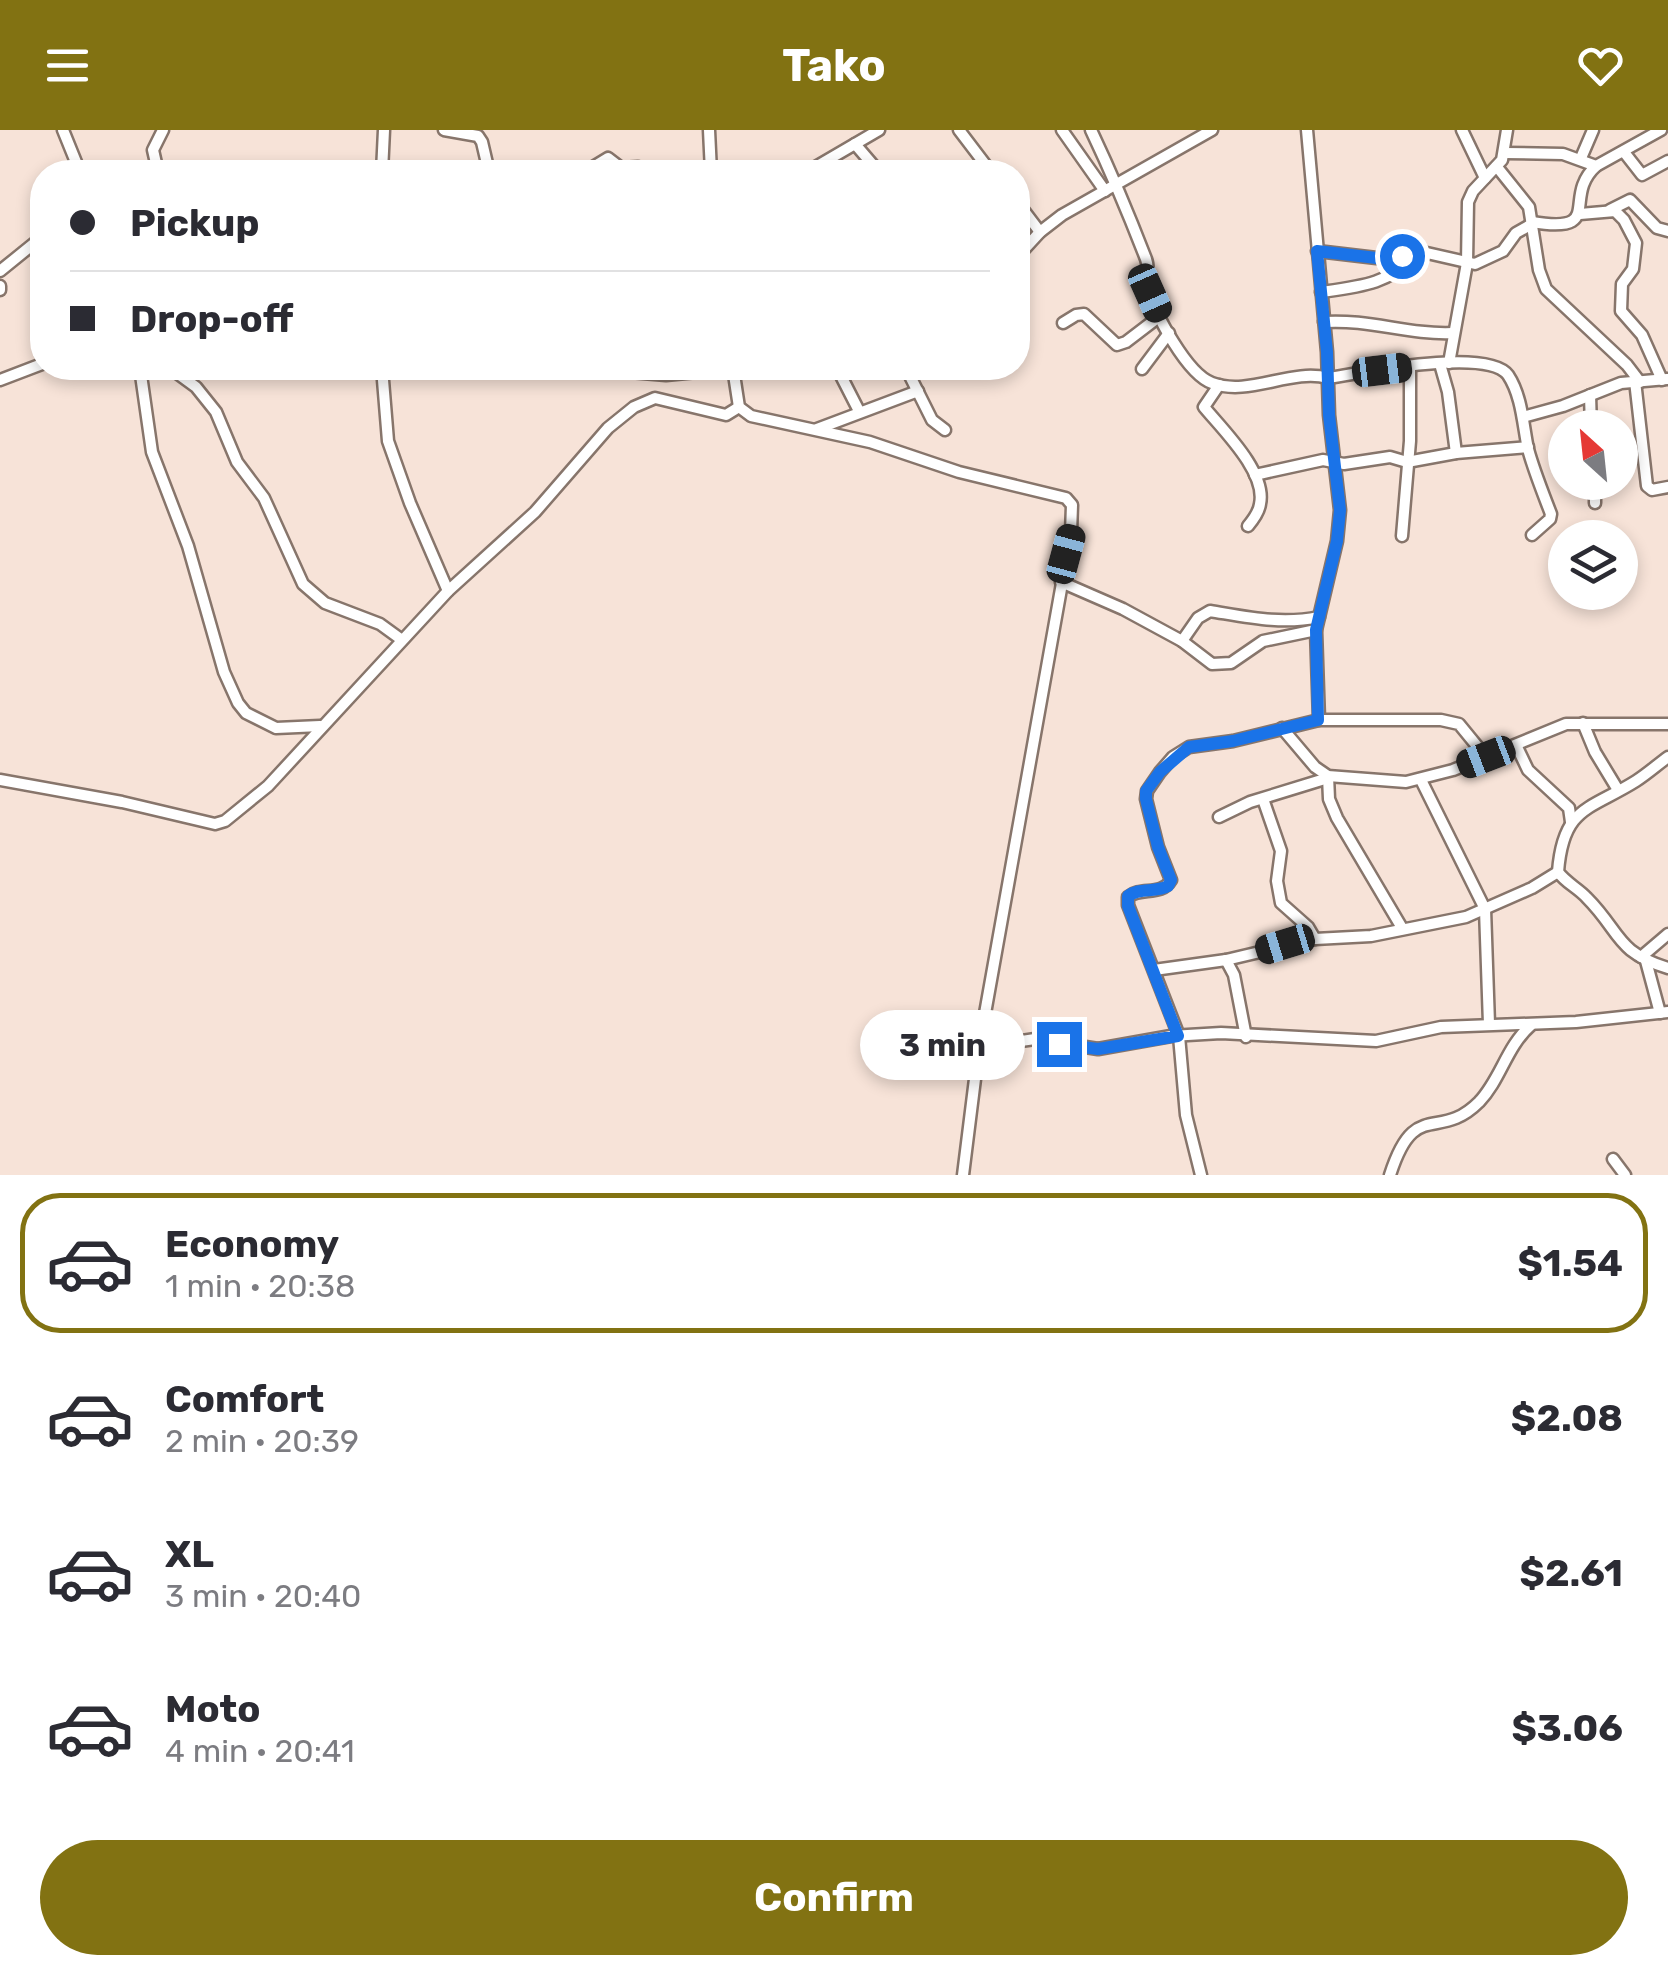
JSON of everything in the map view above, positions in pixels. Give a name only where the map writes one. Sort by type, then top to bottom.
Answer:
[{"type":"street","points":[[64,130],[75,160]]},
{"type":"street","points":[[156,160],[154,150],[163,130]]},
{"type":"street","points":[[383,160],[384,130]]},
{"type":"street","points":[[444,130],[478,136],[486,160]]},
{"type":"street","points":[[709,130],[710,160]]},
{"type":"street","points":[[828,160],[879,130]]},
{"type":"street","points":[[959,130],[983,160]]},
{"type":"street","points":[[1062,130],[1105,190]]},
{"type":"street","points":[[1091,130],[1148,264],[1147,285],[1160,316],[1196,372],[1219,385],[1313,374],[1328,378],[1444,363],[1491,364],[1505,372],[1551,514],[1532,535]]},
{"type":"street","points":[[1030,243],[1040,232],[1105,190],[1212,130]]},
{"type":"street","points":[[1306,130],[1340,525],[1316,630],[1318,720]]},
{"type":"street","points":[[1462,130],[1485,178]]},
{"type":"street","points":[[1456,453],[1444,363],[1466,263],[1468,202],[1497,167],[1505,152],[1508,130]]},
{"type":"street","points":[[1581,158],[1594,130]]},
{"type":"street","points":[[1580,214],[1582,182],[1596,166],[1661,130]]},
{"type":"street","points":[[855,144],[869,160]]},
{"type":"street","points":[[1505,152],[1542,152],[1581,158],[1596,166]]},
{"type":"street","points":[[1624,152],[1642,176],[1668,161]]},
{"type":"street","points":[[1497,167],[1525,200],[1546,289],[1628,365],[1638,382],[1647,486],[1652,490],[1668,487]]},
{"type":"street","points":[[1317,251],[1385,259],[1434,253],[1475,264],[1507,248],[1516,234],[1532,223],[1560,225],[1572,222],[1580,214],[1610,210],[1630,200],[1657,228],[1668,230]]},
{"type":"street","points":[[1523,418],[1638,382],[1665,380],[1642,335],[1621,311],[1622,284],[1634,270],[1636,243],[1624,220],[1610,210]]},
{"type":"street","points":[[1030,219],[1040,232]]},
{"type":"street","points":[[0,271],[30,247]]},
{"type":"street","points":[[1321,292],[1378,283],[1421,253]]},
{"type":"street","points":[[1063,323],[1084,314],[1111,341],[1122,344],[1160,316]]},
{"type":"street","points":[[1324,322],[1378,322],[1413,332],[1453,334]]},
{"type":"street","points":[[1142,369],[1169,333]]},
{"type":"street","points":[[1402,536],[1410,367]]},
{"type":"street","points":[[0,380],[30,369]]},
{"type":"street","points":[[142,380],[152,452],[188,546],[224,672],[238,704],[246,713],[276,728],[321,726]]},
{"type":"street","points":[[186,380],[216,412],[237,462],[264,498],[303,584],[325,603],[380,624],[402,640]]},
{"type":"street","points":[[383,380],[388,441],[448,591]]},
{"type":"street","points":[[736,380],[739,407],[750,416],[870,442],[959,472],[1066,498],[1074,512],[979,1047],[963,1175]]},
{"type":"street","points":[[843,380],[859,411]]},
{"type":"street","points":[[912,380],[932,420],[945,430]]},
{"type":"street","points":[[1219,385],[1204,408],[1226,430],[1255,476],[1260,506],[1248,526]]},
{"type":"street","points":[[816,429],[918,391]]},
{"type":"street","points":[[1590,395],[1590,410]]},
{"type":"street","points":[[0,780],[215,824],[226,821],[268,786],[448,591],[535,512],[608,428],[634,407],[655,398],[726,415],[739,407]]},
{"type":"street","points":[[1255,476],[1312,462],[1356,463],[1390,458],[1408,462],[1528,447]]},
{"type":"street","points":[[1060,582],[1123,609],[1182,641],[1204,660],[1224,666],[1263,641],[1316,630]]},
{"type":"street","points":[[1182,641],[1201,615],[1210,610],[1237,618],[1287,621],[1319,617]]},
{"type":"street","points":[[1201,1175],[1183,1100],[1178,1036],[1128,906],[1128,896],[1134,892],[1158,890],[1171,880],[1155,838],[1146,791],[1173,758],[1189,747],[1233,741],[1318,720],[1390,718],[1460,724],[1486,757]]},
{"type":"street","points":[[1583,723],[1618,790]]},
{"type":"street","points":[[1219,817],[1328,777],[1388,782],[1421,780],[1566,724],[1668,724]]},
{"type":"street","points":[[1282,728],[1328,777],[1329,799],[1338,818],[1402,928]]},
{"type":"street","points":[[1516,745],[1528,770],[1569,808],[1571,822],[1558,872]]},
{"type":"street","points":[[1571,822],[1595,800],[1635,782],[1668,757]]},
{"type":"street","points":[[1421,780],[1485,909],[1494,1024],[1508,1050]]},
{"type":"street","points":[[1262,799],[1282,851],[1277,881],[1281,904],[1308,927],[1315,939]]},
{"type":"street","points":[[1154,970],[1226,960],[1315,939],[1371,936],[1466,917],[1541,884],[1558,872]]},
{"type":"street","points":[[1558,872],[1586,896],[1623,947],[1668,968]]},
{"type":"street","points":[[1466,917],[1486,927]]},
{"type":"street","points":[[1643,959],[1668,934]]},
{"type":"street","points":[[979,1047],[1034,1039],[1098,1049],[1178,1036],[1221,1034],[1376,1042],[1420,1030],[1664,1012],[1643,959]]},
{"type":"street","points":[[1226,960],[1234,975],[1246,1037]]},
{"type":"street","points":[[1390,1175],[1407,1136],[1427,1122],[1466,1114],[1490,1088],[1508,1050],[1532,1024]]},
{"type":"street","points":[[1613,1159],[1625,1175]]},
{"type":"route","points":[[1059,1044],[1098,1049],[1178,1036],[1128,906],[1128,896],[1134,892],[1158,890],[1171,880],[1146,799],[1146,791],[1160,772],[1189,747],[1233,741],[1318,720],[1316,630],[1337,541],[1340,510],[1317,251],[1385,259],[1402,256]]}]
